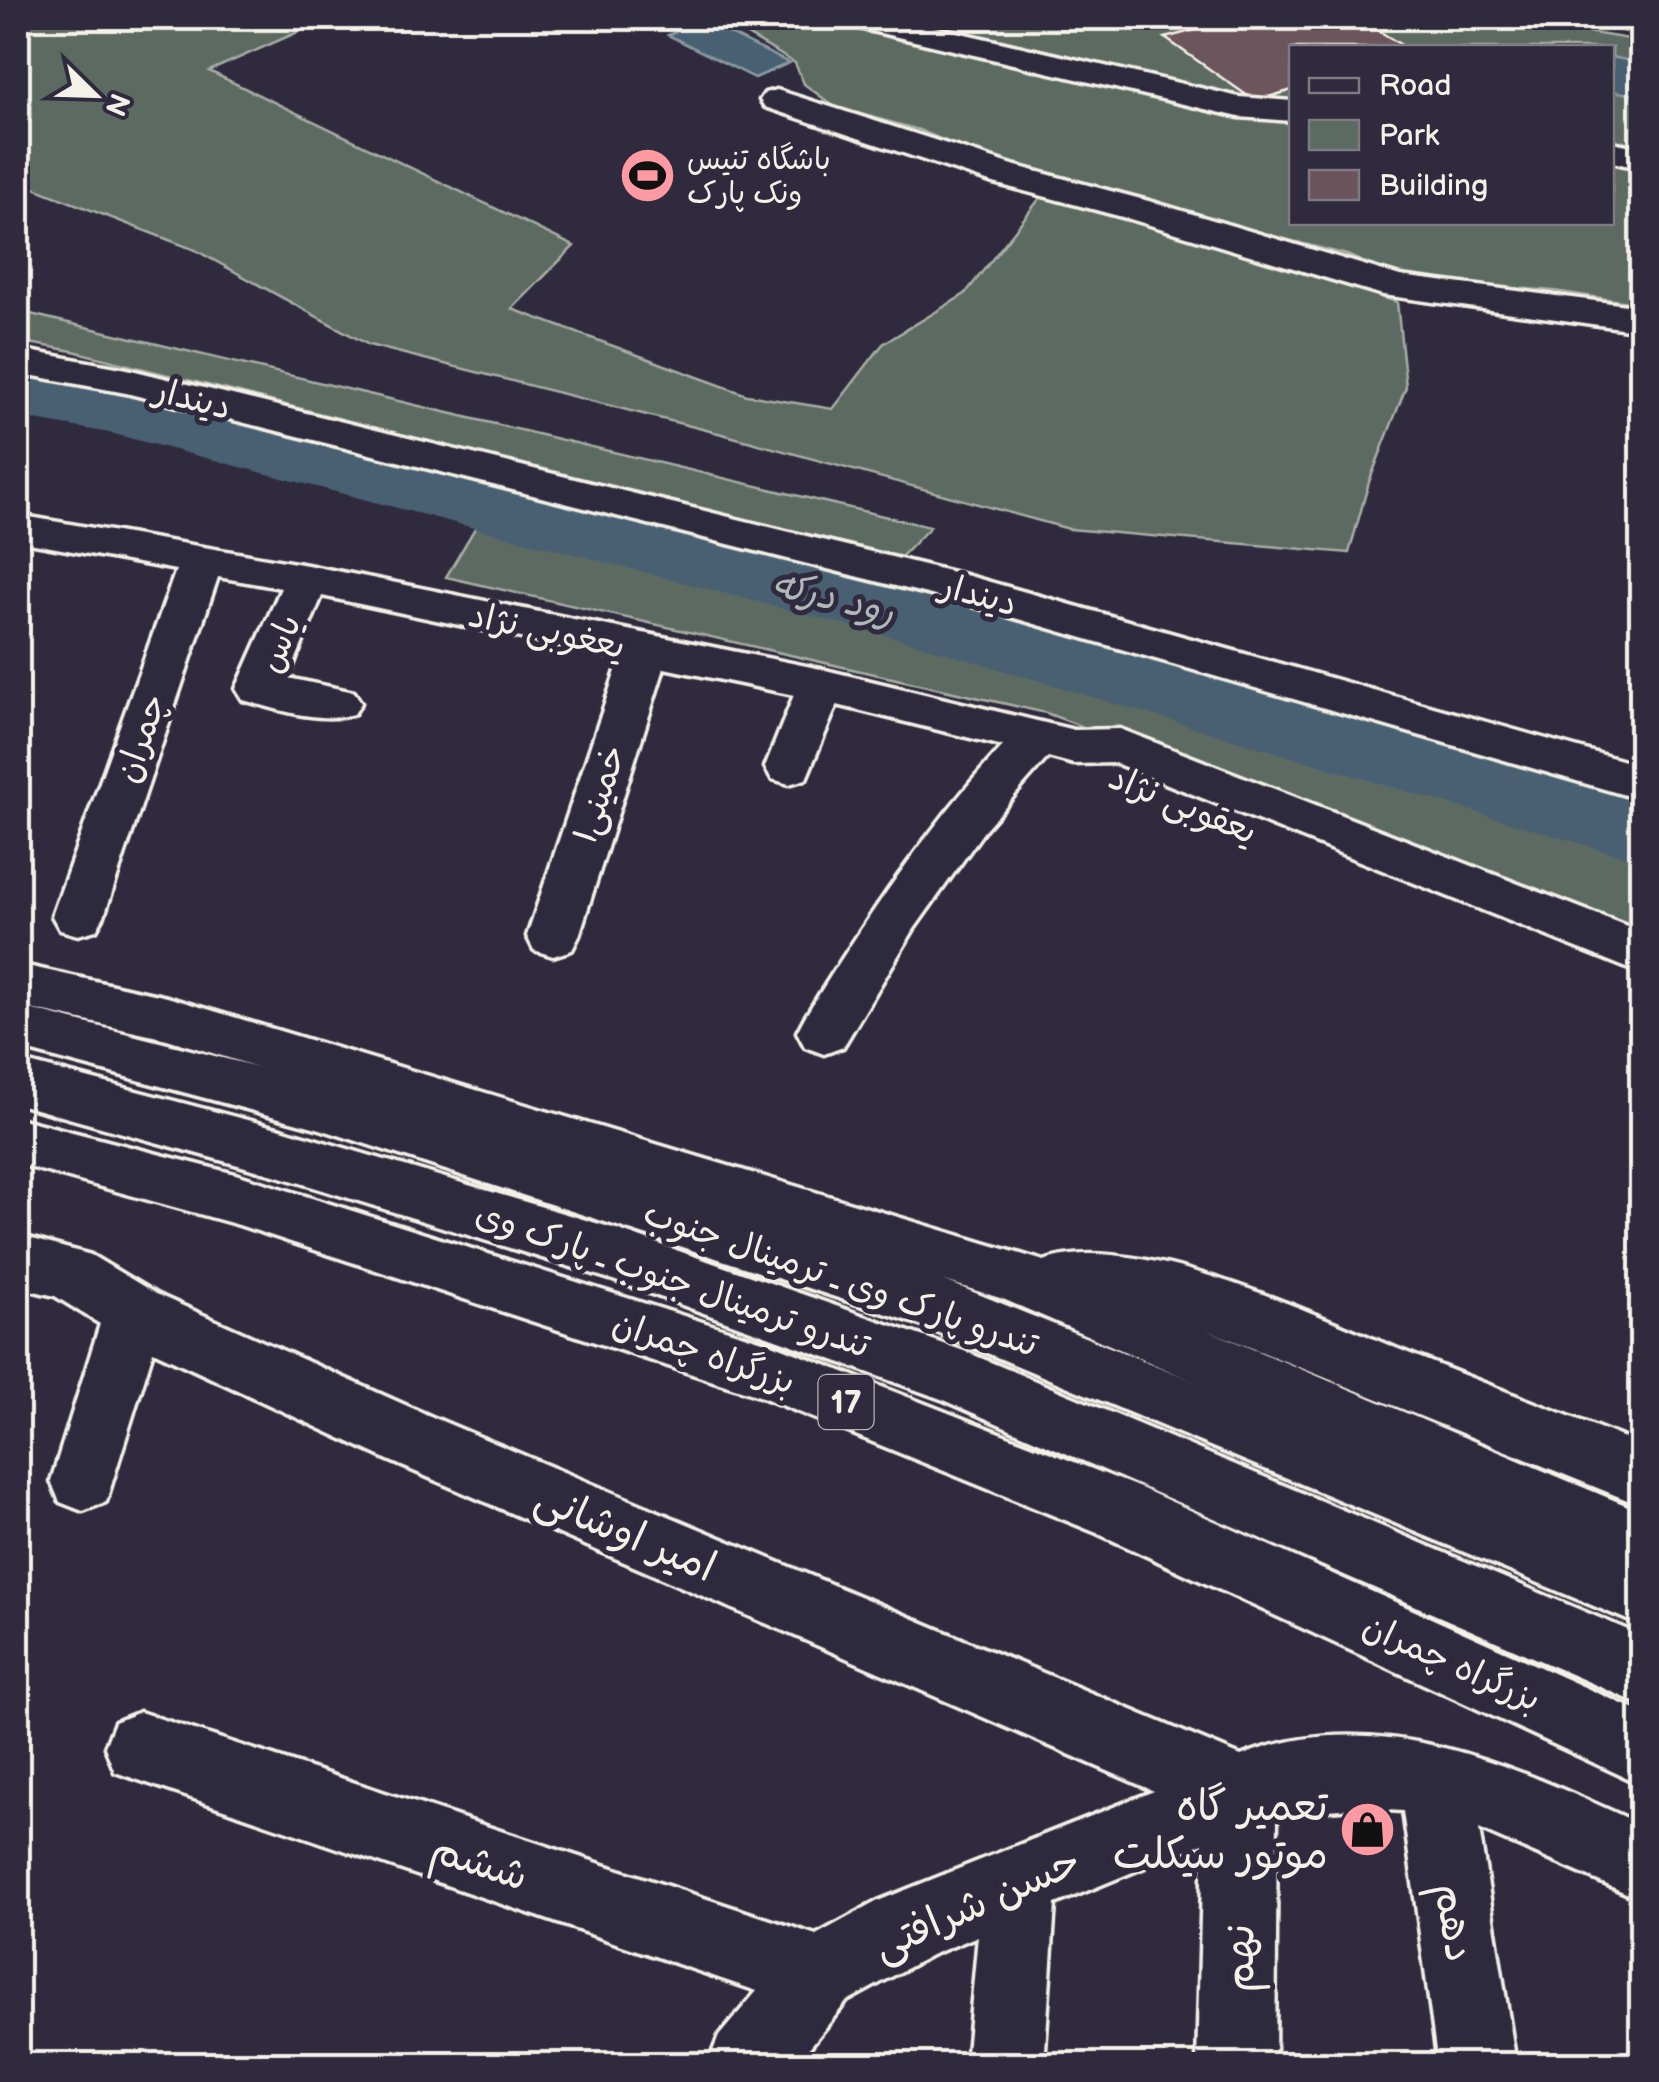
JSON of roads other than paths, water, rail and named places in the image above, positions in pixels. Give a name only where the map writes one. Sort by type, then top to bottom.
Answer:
[{"type":"main road","points":[[857,18],[1239,108],[1289,112]]},
{"type":"main road","points":[[1613,18],[1642,22]]},
{"type":"main road","points":[[777,100],[1003,174],[1396,288],[1642,319]]},
{"type":"main road","points":[[1614,152],[1642,159]]},
{"type":"main road","name":"دیندار","points":[[18,362],[127,381],[968,590],[1642,782]]},
{"type":"main road","name":"یعغوبی نژاد","points":[[18,528],[306,579],[821,685],[1056,742]]},
{"type":"main road","name":"چمران","points":[[78,916],[202,560]]},
{"type":"main road","name":"یاس","points":[[306,579],[260,689],[337,704]]},
{"type":"main road","name":"lخمینی","points":[[553,936],[646,650]]},
{"type":"main road","points":[[789,767],[821,685]]},
{"type":"main road","points":[[824,1032],[896,915],[968,815],[1056,742]]},
{"type":"main road","name":"یعقوبی نژاد","points":[[1056,742],[1120,746],[1642,954]]},
{"type":"main road","name":"یعقوبی نژاد","points":[[1056,742],[1099,772],[1642,983]]},
{"type":"main road","points":[[18,985],[167,1018],[1016,1277],[1642,1544]]},
{"type":"main road","name":"تندرو پارک وی ـ ترمینال جنوب","points":[[18,1027],[316,1106],[928,1300],[1642,1594]]},
{"type":"main road","name":"تندرو ترمینال جنوب ـ پارک وی","points":[[18,1082],[280,1153],[616,1254],[964,1379],[1642,1670]]},
{"type":"main road","name":"بزرگراه چمران","points":[[18,1141],[239,1200],[772,1372],[1120,1511],[1642,1750]]},
{"type":"main road","name":"امیر اوشانی","points":[[18,1261],[70,1274],[134,1313],[409,1438],[1241,1792]]},
{"type":"main road","points":[[1016,1277],[1127,1284],[1221,1306],[1642,1476]]},
{"type":"main road","points":[[83,1480],[134,1313]]},
{"type":"main road","name":"ششم","points":[[140,1747],[820,1974]]},
{"type":"main road","name":"حسن شرافتی","points":[[747,2064],[820,1974],[905,1928],[1020,1878],[1272,1780],[1319,1772],[1371,1772],[1434,1780],[1502,1802],[1642,1863]]},
{"type":"main road","name":"دهم","points":[[1434,1780],[1478,2064]]},
{"type":"main road","name":"نهم","points":[[1236,2064],[1241,1792]]},
{"type":"main road","points":[[1005,2064],[1020,1878]]},
{"type":"water","points":[[702,20],[789,63],[755,78],[668,35]]},
{"type":"water","points":[[1614,57],[1641,63],[1641,96],[1614,91]]},
{"type":"waterway","name":"رود درکه","points":[[18,396],[114,412],[918,618],[1642,830]]},
{"type":"place","name":"باشگاه تنیس ونک پارک","points":[[648,176]]},
{"type":"place","name":"تعمیر گاه موتور سیکلت","points":[[1367,1829]]}]
